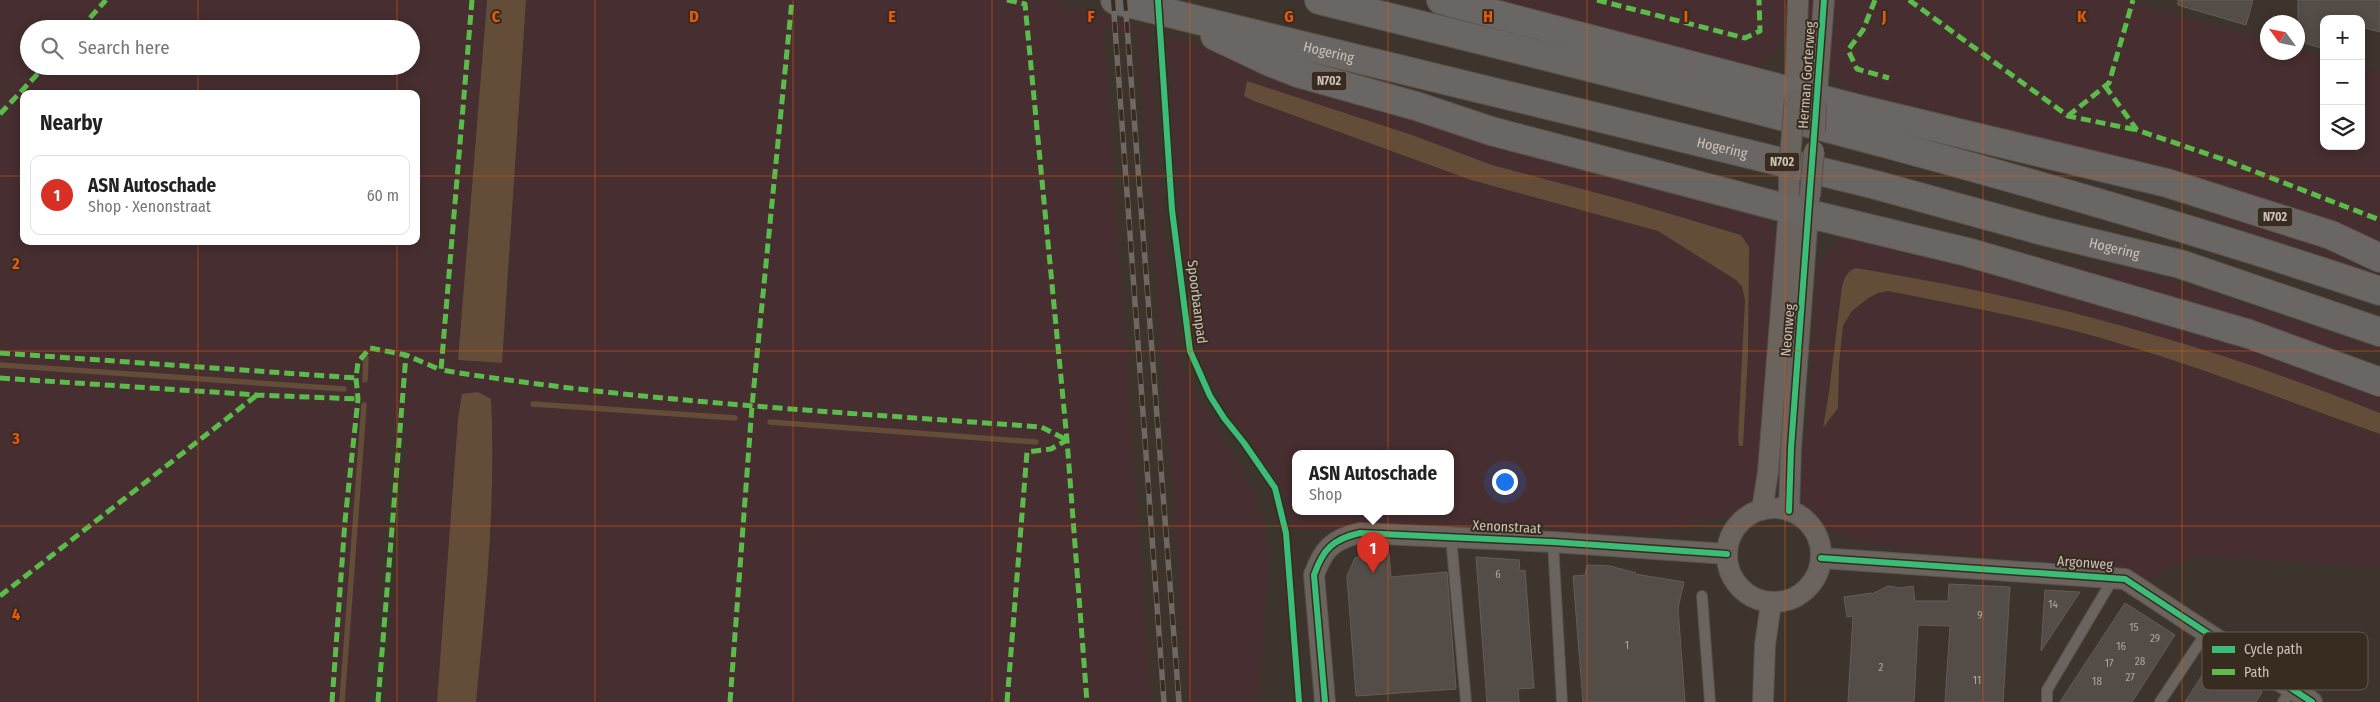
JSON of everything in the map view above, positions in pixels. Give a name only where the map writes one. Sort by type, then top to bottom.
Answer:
[{"type":"highway","name":"Hogering","points":[[1116,0],[1876,185],[2044,231],[2180,264],[2380,332]]},
{"type":"highway","points":[[1319,0],[1978,169],[2226,242],[2380,291]]},
{"type":"highway","name":"N702","points":[[1441,0],[1806,99],[2167,183],[2331,235],[2380,258]]},
{"type":"highway","name":"N702","points":[[1173,15],[1270,62],[1298,73],[1416,106],[1491,131],[1799,203],[2194,316],[2380,382]]},
{"type":"street","name":"Herman Gorterweg","points":[[1798,0],[1806,99],[1814,151]]},
{"type":"street","name":"Herman Gorterweg","points":[[1791,146],[1806,99],[1824,0]]},
{"type":"street","name":"Neonweg","points":[[1789,511],[1799,203],[1791,146]]},
{"type":"street","name":"Neonweg","points":[[1762,510],[1799,203],[1814,151]]},
{"type":"street","points":[[1776,508],[1789,511],[1802,518],[1813,529],[1819,543],[1821,558],[1816,576],[1805,591],[1789,600],[1771,603],[1753,598],[1739,588],[1730,572],[1727,554],[1729,542],[1741,522],[1762,510],[1776,508]]},
{"type":"street","name":"Xenonstraat","points":[[1325,702],[1314,575],[1319,559],[1330,546],[1344,537],[1360,532],[1553,542],[1727,554]]},
{"type":"street","name":"Argonweg","points":[[1821,558],[2125,579],[2204,632]]},
{"type":"street","points":[[1763,702],[1765,645],[1771,603]]},
{"type":"street","name":"Argonweg","points":[[2287,695],[2312,702]]},
{"type":"lane","points":[[1451,537],[1466,702]]},
{"type":"lane","points":[[1553,542],[1562,702]]},
{"type":"lane","name":"Argonweg","points":[[2047,702],[2047,690],[2114,578]]},
{"type":"lane","points":[[1702,596],[1710,702]]},
{"type":"lane","points":[[2160,702],[2202,639]]},
{"type":"shaded area","points":[[0,0],[487,0],[458,360],[502,363],[526,0],[1046,0],[1078,7],[1149,30],[1165,238],[1183,367],[1196,394],[1236,457],[1252,490],[1265,528],[1268,559],[1259,702],[1188,702],[1138,35],[1103,26],[1151,702],[476,702],[489,571],[492,428],[458,419],[437,702],[385,702],[409,419],[393,417],[370,702],[0,702]]},
{"type":"shaded area","points":[[487,0],[526,0],[502,363],[458,360]]},
{"type":"shaded area","points":[[1475,0],[1786,0],[1780,42],[1776,50],[1770,58],[1761,64],[1749,68]]},
{"type":"shaded area","points":[[1806,0],[1818,0],[1811,32],[1804,31]]},
{"type":"shaded area","points":[[1829,0],[2123,0],[2260,38],[2260,60],[2305,60],[2305,50],[2320,55],[2320,150],[2365,150],[2365,68],[2380,72],[2380,252],[2150,166],[1848,88],[1833,76],[1828,68]]},
{"type":"shaded area","points":[[1167,35],[1234,60],[1764,215],[1774,230],[1777,247],[1757,498],[1730,515],[1646,534],[1293,530],[1290,525],[1284,496],[1276,476],[1225,408],[1198,352],[1181,237]],"holes":[[[1248,81],[1412,135],[1492,165],[1734,231],[1746,240],[1749,255],[1748,354],[1743,446],[1739,446],[1738,436],[1745,300],[1742,287],[1736,280],[1658,231],[1471,180],[1254,101],[1244,96]]]},
{"type":"shaded area","points":[[1247,81],[1412,135],[1492,165],[1627,201],[1741,235],[1749,247],[1748,354],[1743,446],[1739,446],[1738,437],[1745,300],[1742,287],[1736,280],[1658,231],[1471,180],[1254,101],[1244,96]]},
{"type":"shaded area","points":[[2213,206],[2380,267],[2380,273],[2210,218]]},
{"type":"shaded area","points":[[1930,228],[2106,273],[2108,269],[2121,266],[2192,286],[2380,348],[2380,355],[2367,349],[2310,349],[1937,237]]},
{"type":"shaded area","points":[[1852,236],[2070,288],[2380,390],[2380,413],[2252,366],[2122,326],[1990,293],[1856,268],[1839,299],[1824,425],[1839,404],[1840,351],[1846,324],[1852,312],[1872,295],[1888,291],[1985,310],[2057,327],[2119,343],[2195,367],[2380,434],[2380,567],[2201,556],[2173,566],[2147,582],[2121,567],[2104,563],[1936,553],[1848,539],[1825,526],[1798,500],[1796,478],[1806,439],[1818,268],[1823,257],[1831,248],[1840,241]]},
{"type":"shaded area","points":[[1856,268],[1990,293],[2122,326],[2187,345],[2316,388],[2380,413],[2380,434],[2215,374],[2114,342],[2030,320],[1888,291],[1878,293],[1867,299],[1852,311],[1843,326],[1839,364],[1838,408],[1823,428],[1842,286],[1850,271]]},
{"type":"shaded area","points":[[478,392],[491,399],[492,475],[486,588],[476,702],[437,702],[458,419],[462,394]]},
{"type":"building","points":[[2178,0],[2253,0],[2246,25],[2178,5]]},
{"type":"building","points":[[2298,0],[2380,0],[2380,32],[2365,28],[2365,15],[2320,15],[2320,48],[2305,43],[2305,15],[2298,15]]},
{"type":"building","points":[[1372,551],[1389,552],[1391,577],[1447,572],[1456,689],[1356,696],[1347,576],[1355,558]]},
{"type":"building","points":[[1476,557],[1519,560],[1520,571],[1525,570],[1534,688],[1518,689],[1519,702],[1487,702]]},
{"type":"building","points":[[1587,565],[1610,566],[1635,574],[1684,582],[1678,608],[1685,702],[1583,702],[1573,576],[1585,575]]},
{"type":"building","points":[[1949,584],[2010,587],[2003,702],[1945,702],[1950,626],[1918,625],[1914,702],[1848,702],[1853,616],[1847,617],[1844,597],[1872,594],[1888,586],[1900,588],[1913,586],[1915,601],[1948,601]]},
{"type":"building","points":[[2045,590],[2080,592],[2041,651]]},
{"type":"building","points":[[2125,603],[2175,635],[2132,702],[2060,702]]},
{"type":"building","points":[[2202,676],[2202,690],[2259,690],[2262,692],[2256,702],[2185,702]]},
{"type":"waterway","points":[[365,380],[366,358]]},
{"type":"waterway","points":[[0,365],[344,389]]},
{"type":"waterway","points":[[533,404],[735,418]]},
{"type":"waterway","points":[[342,702],[364,405]]},
{"type":"waterway","points":[[770,422],[1036,442]]},
{"type":"railway","points":[[1113,0],[1164,702]]},
{"type":"railway","points":[[1125,0],[1179,702]]},
{"type":"marked path","points":[[88,20],[106,0]]},
{"type":"marked path","points":[[472,0],[441,370],[515,381],[665,398],[1041,427],[1067,440]]},
{"type":"marked path","points":[[730,702],[752,406],[792,0]]},
{"type":"marked path","points":[[1007,0],[1025,4],[1067,440],[1087,702]]},
{"type":"marked path","points":[[1597,0],[1745,38],[1760,31],[1759,0]]},
{"type":"marked path","points":[[1875,0],[1863,30],[1848,50],[1857,69],[1889,78]]},
{"type":"marked path","points":[[1909,0],[2068,116],[2137,130]]},
{"type":"marked path","points":[[2068,116],[2109,83],[2133,0]]},
{"type":"marked path","points":[[22,90],[37,75]]},
{"type":"marked path","points":[[2105,86],[2137,130],[2225,160],[2380,220]]},
{"type":"marked path","points":[[0,114],[20,93]]},
{"type":"marked path","points":[[332,702],[345,521],[358,399],[356,378],[358,362],[370,348],[406,355],[441,370]]},
{"type":"marked path","points":[[0,353],[356,378]]},
{"type":"marked path","points":[[378,702],[406,355]]},
{"type":"marked path","points":[[0,378],[257,395],[358,399]]},
{"type":"marked path","points":[[0,596],[257,395]]},
{"type":"marked path","points":[[1007,702],[1027,452],[1051,449],[1067,440]]},
{"type":"cycle path","name":"Spoorbaanpad","points":[[1158,0],[1172,210],[1190,351],[1210,396],[1275,488],[1286,533],[1299,702]]},
{"type":"cycle path","points":[[1789,511],[1791,448],[1824,0]]},
{"type":"cycle path","points":[[1325,702],[1314,575],[1321,558],[1330,546],[1351,535],[1360,533],[1553,542],[1727,554]]},
{"type":"cycle path","points":[[1821,558],[2125,579],[2206,632]]},
{"type":"cycle path","points":[[2294,690],[2312,702]]},
{"type":"place","name":"ASN Autoschade","points":[[1373,573]]}]
